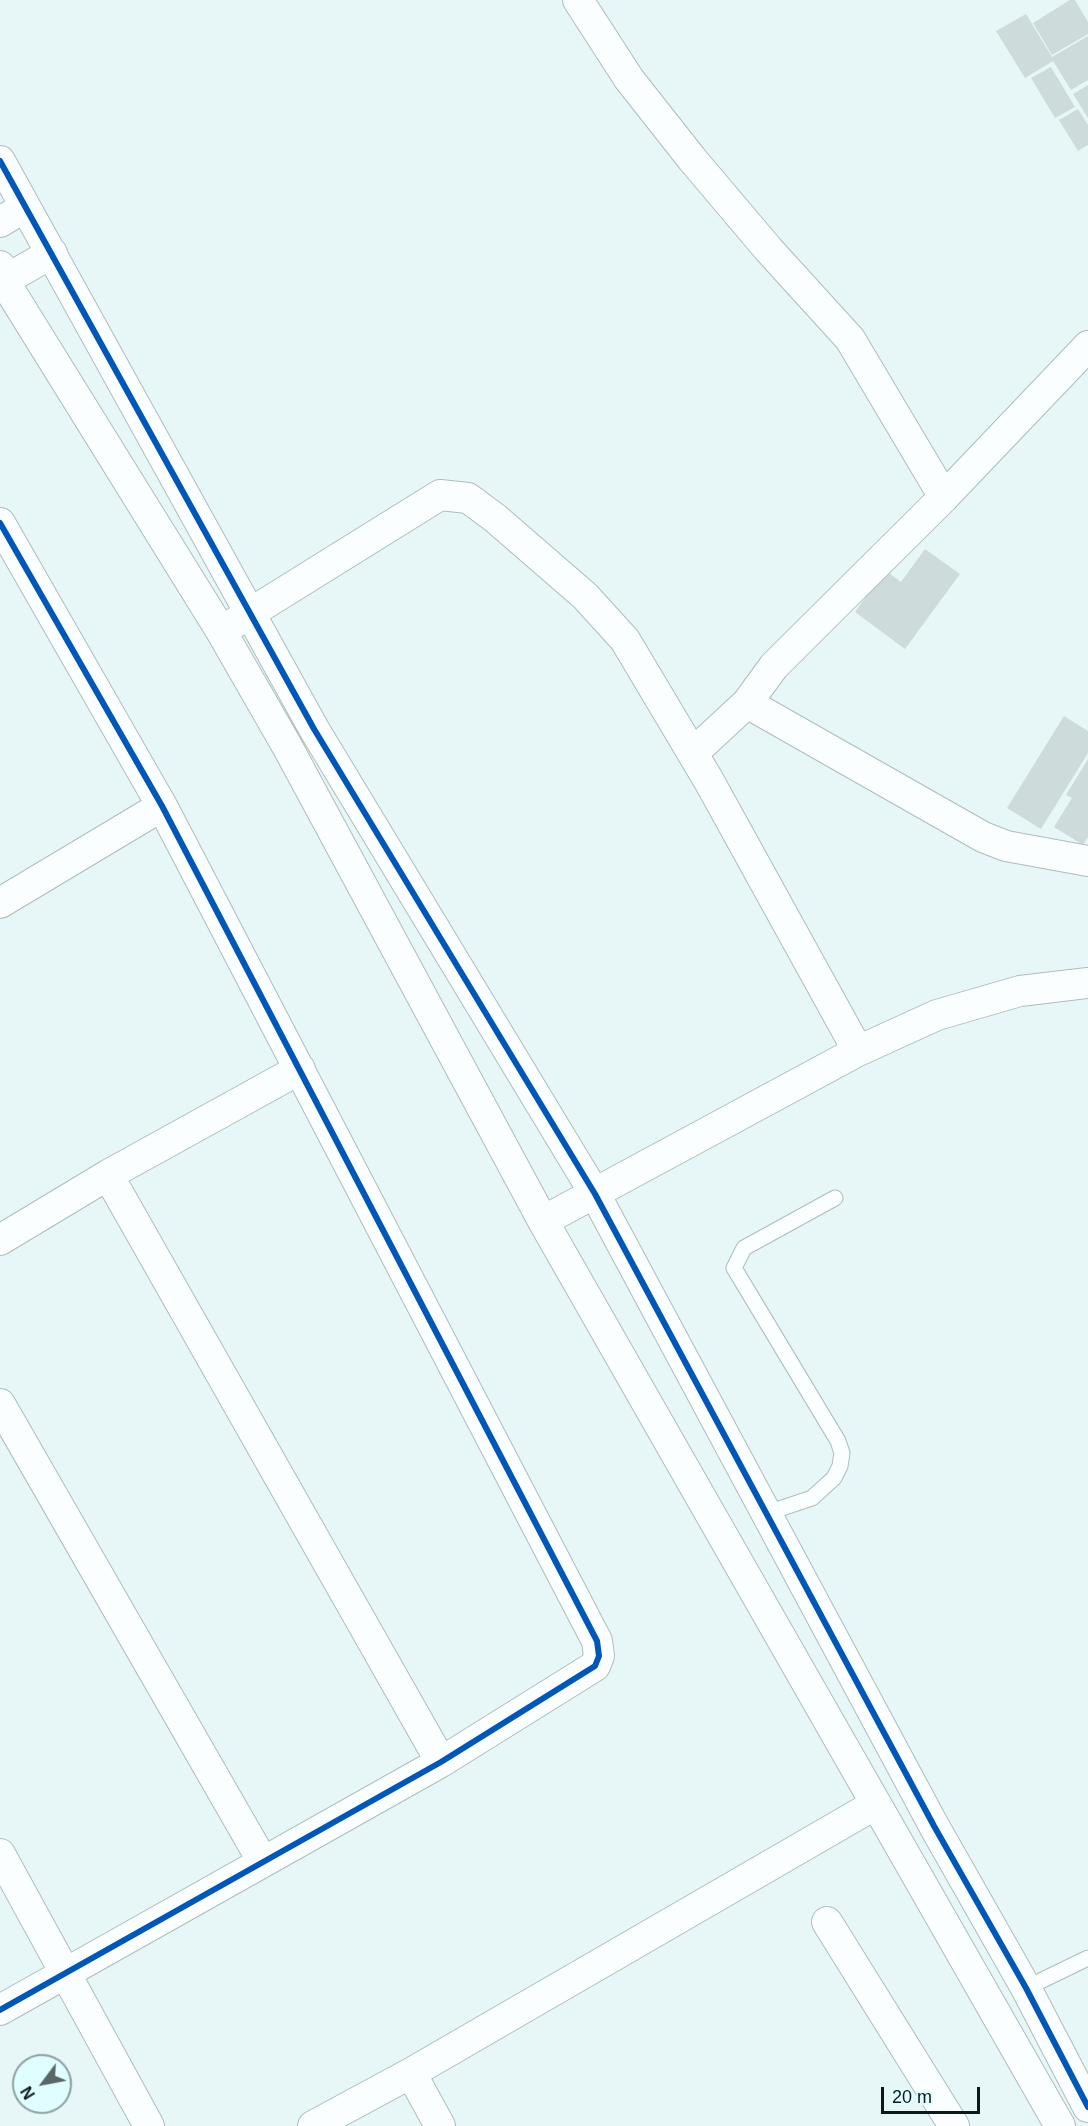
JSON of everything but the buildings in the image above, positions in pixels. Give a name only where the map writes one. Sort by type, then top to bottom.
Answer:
[{"type":"street","points":[[578,0],[630,79],[692,159],[769,250],[850,339],[944,497]]},
{"type":"street","points":[[0,161],[248,614],[314,729],[595,1194],[934,1826],[1026,1988],[1088,2107]]},
{"type":"street","points":[[0,222],[25,207]]},
{"type":"street","points":[[52,254],[1,277],[221,631],[287,746],[543,1221],[1060,2126]]},
{"type":"street","points":[[693,753],[747,703],[774,666],[944,497],[1088,346]]},
{"type":"street","points":[[221,631],[440,495],[468,498],[495,518],[585,596],[625,640],[693,753],[858,1051]]},
{"type":"street","points":[[0,523],[162,806],[597,1641],[598,1656],[595,1666],[441,1762],[0,2010]]},
{"type":"street","points":[[747,703],[983,837],[1006,846],[1088,861]]},
{"type":"street","points":[[287,746],[314,729]]},
{"type":"street","points":[[3,896],[162,806]]},
{"type":"street","points":[[543,1221],[858,1051],[937,1015],[1020,991],[1088,983]]},
{"type":"street","points":[[0,1240],[108,1175],[300,1069]]},
{"type":"street","points":[[108,1175],[441,1762]]},
{"type":"street","points":[[0,1404],[263,1862]]},
{"type":"street","points":[[318,2125],[876,1804]]},
{"type":"street","points":[[0,1854],[149,2126]]},
{"type":"street","points":[[827,1922],[954,2126]]},
{"type":"street","points":[[411,2073],[440,2126]]},
{"type":"lane","points":[[767,1513],[812,1498],[834,1478],[840,1466],[842,1453],[838,1441],[734,1268],[744,1248],[835,1198]]},
{"type":"lane","points":[[1026,1988],[1088,1958]]},
{"type":"cycle path","points":[[0,161],[314,729],[595,1194],[934,1826],[1026,1988],[1088,2107]]},
{"type":"cycle path","points":[[0,523],[162,806],[597,1641],[599,1656],[595,1666],[441,1762],[0,2010]]}]
